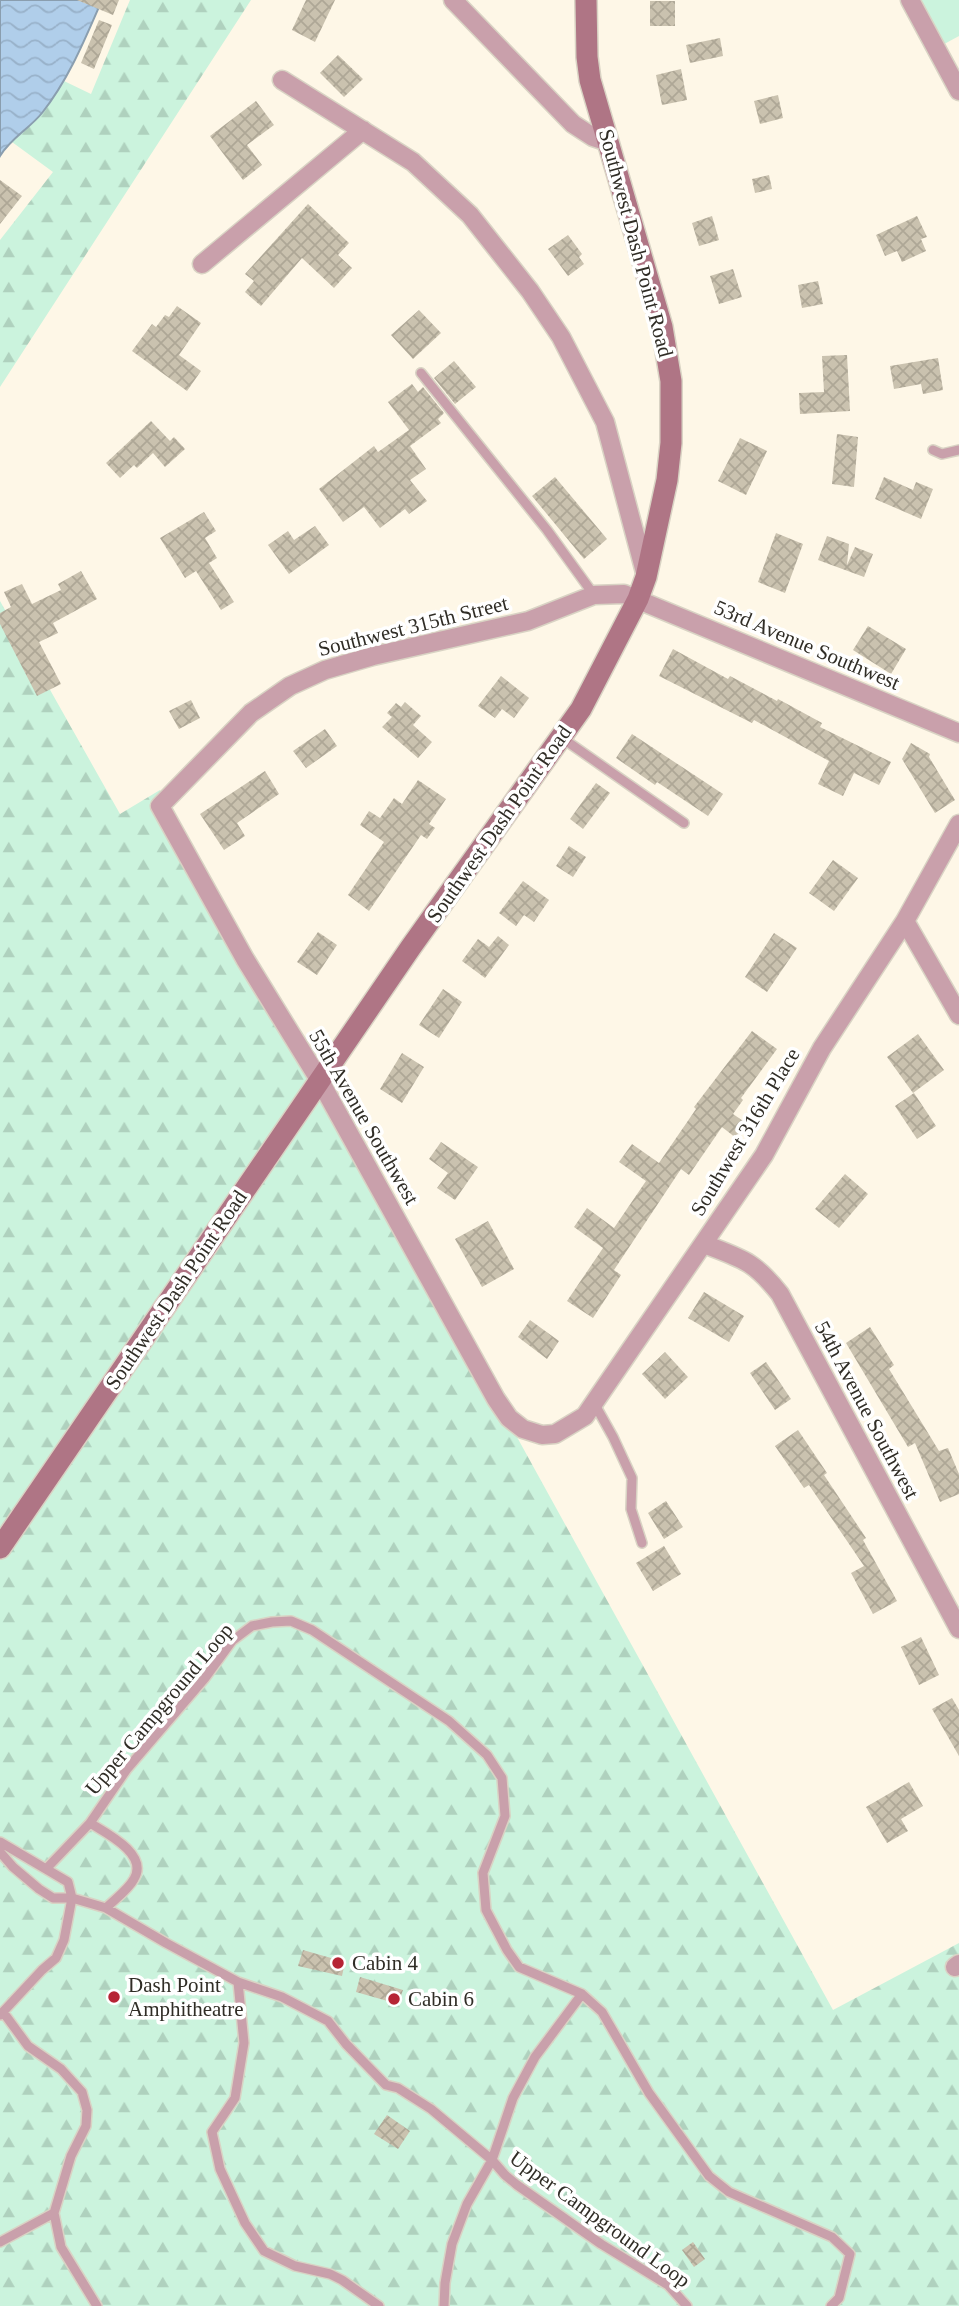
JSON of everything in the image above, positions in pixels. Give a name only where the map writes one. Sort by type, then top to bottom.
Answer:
[{"type":"main road","name":"Southwest Dash Point Road","points":[[0,1548],[493,830],[581,709],[638,599],[646,577],[667,480],[671,381],[662,327],[590,80],[586,45],[586,0]]},
{"type":"street","points":[[453,0],[573,124],[593,138],[608,142]]},
{"type":"street","points":[[911,0],[959,91]]},
{"type":"street","points":[[282,80],[413,162],[470,215],[530,291],[561,337],[605,422],[646,577]]},
{"type":"street","points":[[202,264],[363,130]]},
{"type":"street","name":"Southwest 315th Street","points":[[160,806],[251,713],[290,686],[325,670],[373,656],[528,621],[594,595],[624,594],[638,599]]},
{"type":"street","name":"53rd Avenue Southwest","points":[[638,599],[959,733]]},
{"type":"street","name":"55th Avenue Southwest","points":[[160,806],[245,959],[320,1081],[496,1399],[509,1418],[523,1429],[542,1435]]},
{"type":"street","name":"Southwest 316th Place","points":[[542,1435],[555,1434],[585,1416],[704,1244],[764,1155],[822,1048],[905,921],[959,824]]},
{"type":"street","points":[[905,921],[959,1015]]},
{"type":"street","name":"54th Avenue Southwest","points":[[704,1244],[744,1259],[763,1272],[780,1294],[959,1629]]},
{"type":"lane","points":[[421,373],[547,530],[594,595]]},
{"type":"lane","points":[[933,450],[942,454],[959,450]]},
{"type":"lane","points":[[560,737],[684,823]]},
{"type":"lane","points":[[594,1403],[632,1478],[631,1509],[642,1543]]},
{"type":"lane","name":"Upper Campground Loop","points":[[46,1869],[90,1823],[127,1769],[205,1678],[232,1641],[252,1626],[291,1621],[312,1630],[449,1721],[487,1755],[502,1778],[505,1816],[483,1873],[486,1910],[507,1950],[519,1967],[582,1994],[602,2012],[649,2093],[709,2176],[729,2192],[832,2237],[850,2254],[839,2298],[831,2306]]},
{"type":"lane","points":[[90,1823],[122,1842],[138,1868],[135,1879],[106,1908]]},
{"type":"lane","points":[[0,1842],[68,1882],[72,1898],[64,1940],[56,1958],[2,2014],[28,2046],[61,2069],[82,2092],[87,2109],[86,2126],[71,2156],[54,2213],[61,2247],[97,2306]]},
{"type":"lane","name":"Upper Campground Loop","points":[[0,1852],[13,1867],[53,1898],[72,1898],[106,1908],[238,1982],[282,1997],[328,2021],[346,2044],[386,2085],[398,2088],[431,2109],[492,2160],[517,2185],[601,2244],[668,2285],[687,2306]]},
{"type":"lane","points":[[238,1982],[244,2043],[235,2098],[212,2132],[220,2169],[245,2223],[264,2251],[295,2266],[330,2274],[379,2306]]},
{"type":"lane","name":"Upper Campground Loop","points":[[444,2306],[452,2244],[467,2204],[492,2160],[513,2098],[534,2057],[582,1994]]},
{"type":"lane","points":[[0,2242],[54,2213]]},
{"type":"green space","points":[[130,0],[251,0],[0,387],[0,240],[53,172],[12,142],[41,114],[64,81],[91,94]]},
{"type":"green space","points":[[910,0],[959,0],[959,36],[935,49]]},
{"type":"green space","points":[[0,601],[120,814],[160,790],[833,2010],[959,1943],[959,2306],[0,2306]]},
{"type":"water","points":[[0,0],[102,0],[76,58],[52,100],[0,156]]},
{"type":"building","points":[[77,0],[119,0],[113,15]]},
{"type":"building","points":[[306,0],[335,0],[315,42],[292,30]]},
{"type":"building","points":[[650,1],[675,1],[675,26],[650,26]]},
{"type":"building","points":[[99,20],[112,25],[94,69],[81,63]]},
{"type":"building","points":[[720,38],[723,56],[690,63],[686,45]]},
{"type":"building","points":[[338,55],[363,79],[344,97],[320,73]]},
{"type":"building","points":[[681,69],[687,100],[662,105],[656,75]]},
{"type":"building","points":[[778,95],[783,118],[760,124],[754,101]]},
{"type":"building","points":[[256,101],[274,125],[247,145],[262,165],[243,180],[210,136]]},
{"type":"building","points":[[769,175],[772,189],[755,193],[752,179]]},
{"type":"building","points":[[0,180],[22,196],[0,224]]},
{"type":"building","points":[[308,204],[349,243],[338,255],[352,268],[334,288],[302,258],[261,306],[245,292],[254,281],[245,274]]},
{"type":"building","points":[[712,216],[719,240],[699,246],[692,223]]},
{"type":"building","points":[[917,216],[927,237],[921,239],[926,251],[902,262],[897,251],[885,256],[876,235]]},
{"type":"building","points":[[568,235],[582,254],[579,257],[584,264],[568,276],[548,249]]},
{"type":"building","points":[[733,269],[742,297],[719,304],[710,276]]},
{"type":"building","points":[[818,281],[823,304],[802,308],[798,285]]},
{"type":"building","points":[[177,306],[201,323],[179,355],[201,371],[187,391],[132,351],[152,324],[156,327],[165,315],[169,317]]},
{"type":"building","points":[[419,310],[441,333],[413,359],[391,335]]},
{"type":"building","points":[[847,355],[850,411],[800,414],[799,393],[824,392],[822,356]]},
{"type":"building","points":[[938,358],[943,390],[923,394],[921,384],[894,389],[890,366]]},
{"type":"building","points":[[454,361],[476,387],[455,404],[434,378]]},
{"type":"building","points":[[412,384],[418,392],[423,387],[444,413],[438,419],[441,423],[410,446],[426,469],[410,480],[427,501],[409,514],[405,509],[380,528],[364,507],[343,522],[319,489],[374,446],[378,452],[409,430],[388,402]]},
{"type":"building","points":[[151,421],[170,441],[174,437],[185,449],[165,467],[153,453],[137,468],[134,465],[120,478],[106,463]]},
{"type":"building","points":[[837,434],[858,437],[854,487],[832,484]]},
{"type":"building","points":[[740,438],[767,451],[746,495],[718,481]]},
{"type":"building","points":[[555,477],[607,539],[584,559],[532,496]]},
{"type":"building","points":[[884,477],[913,490],[916,482],[933,489],[921,519],[875,499]]},
{"type":"building","points":[[204,512],[216,531],[205,538],[217,558],[209,563],[234,602],[221,610],[196,571],[185,578],[160,538]]},
{"type":"building","points":[[315,526],[329,545],[289,574],[268,545],[288,531],[294,540]]},
{"type":"building","points":[[776,533],[803,544],[785,593],[758,582]]},
{"type":"building","points":[[827,536],[849,544],[847,565],[855,547],[873,554],[864,577],[818,560]]},
{"type":"building","points":[[81,571],[97,599],[53,623],[58,633],[39,642],[61,684],[37,696],[0,624],[0,613],[11,607],[4,592],[22,584],[32,604],[61,590],[58,584]]},
{"type":"building","points":[[868,626],[906,649],[891,674],[853,650]]},
{"type":"building","points":[[673,649],[728,679],[730,676],[777,701],[778,699],[822,723],[820,727],[891,762],[879,785],[854,773],[843,796],[818,784],[829,761],[754,720],[752,723],[659,676]]},
{"type":"building","points":[[501,676],[529,698],[514,718],[502,709],[495,718],[478,706]]},
{"type":"building","points":[[191,700],[200,718],[179,729],[169,711]]},
{"type":"building","points":[[405,702],[421,716],[413,725],[432,742],[418,758],[382,727],[392,717],[387,713],[396,703],[401,707]]},
{"type":"building","points":[[325,729],[337,746],[306,768],[293,751]]},
{"type":"building","points":[[632,734],[723,794],[708,816],[616,758]]},
{"type":"building","points":[[911,743],[930,754],[929,757],[955,800],[935,813],[902,759]]},
{"type":"building","points":[[265,771],[279,794],[237,823],[245,836],[224,850],[200,814]]},
{"type":"building","points":[[418,780],[446,799],[429,824],[435,828],[427,839],[421,835],[369,911],[348,895],[384,842],[360,825],[369,811],[380,818],[394,798],[402,804]]},
{"type":"building","points":[[596,783],[610,793],[583,829],[570,819]]},
{"type":"building","points":[[569,846],[586,857],[573,877],[556,866]]},
{"type":"building","points":[[833,860],[858,878],[834,911],[809,893]]},
{"type":"building","points":[[523,881],[549,900],[534,922],[524,915],[516,926],[499,913]]},
{"type":"building","points":[[318,932],[337,945],[317,975],[297,962]]},
{"type":"building","points":[[774,933],[797,948],[767,992],[745,977]]},
{"type":"building","points":[[498,936],[509,945],[485,978],[462,961],[478,939],[489,947]]},
{"type":"building","points":[[443,989],[462,1002],[439,1038],[419,1025]]},
{"type":"building","points":[[752,1031],[777,1049],[741,1098],[743,1100],[733,1114],[746,1123],[736,1138],[722,1127],[689,1175],[681,1169],[614,1270],[621,1275],[593,1318],[567,1301],[603,1248],[574,1227],[587,1208],[614,1228],[646,1181],[619,1162],[632,1144],[659,1163],[696,1109],[694,1107]]},
{"type":"building","points":[[918,1034],[944,1070],[913,1093],[887,1057]]},
{"type":"building","points":[[402,1053],[424,1067],[402,1103],[380,1089]]},
{"type":"building","points":[[914,1093],[936,1126],[917,1139],[895,1106]]},
{"type":"building","points":[[441,1142],[478,1167],[455,1200],[437,1188],[448,1173],[429,1159]]},
{"type":"building","points":[[845,1174],[868,1194],[839,1228],[815,1209]]},
{"type":"building","points":[[488,1221],[514,1269],[482,1287],[455,1239]]},
{"type":"building","points":[[704,1292],[744,1316],[729,1342],[688,1318]]},
{"type":"building","points":[[530,1320],[559,1341],[547,1359],[518,1337]]},
{"type":"building","points":[[870,1327],[894,1365],[889,1369],[939,1451],[948,1448],[959,1474],[959,1494],[940,1502],[915,1443],[908,1447],[846,1343]]},
{"type":"building","points":[[665,1352],[688,1377],[665,1399],[642,1374]]},
{"type":"building","points":[[766,1362],[791,1399],[775,1410],[750,1373]]},
{"type":"building","points":[[798,1430],[866,1538],[863,1540],[897,1601],[873,1614],[851,1573],[864,1566],[809,1485],[804,1488],[775,1446]]},
{"type":"building","points":[[666,1501],[683,1527],[664,1539],[648,1513]]},
{"type":"building","points":[[664,1546],[681,1574],[653,1591],[636,1563]]},
{"type":"building","points":[[921,1637],[939,1675],[919,1685],[901,1647]]},
{"type":"building","points":[[952,1698],[959,1710],[959,1756],[932,1709]]},
{"type":"building","points":[[909,1782],[923,1806],[901,1819],[908,1831],[887,1843],[866,1807]]},
{"type":"building","points":[[303,1950],[345,1962],[342,1976],[298,1966]]},
{"type":"building","points":[[360,1977],[403,1990],[398,2004],[356,1992]]},
{"type":"building","points":[[387,2115],[410,2131],[398,2149],[374,2134]]},
{"type":"building","points":[[693,2242],[705,2259],[694,2267],[682,2250]]},
{"type":"place","name":"Cabin 4","points":[[338,1963]]},
{"type":"place","name":"Dash Point Amphitheatre","points":[[114,1997]]},
{"type":"place","name":"Cabin 6","points":[[394,1999]]}]
